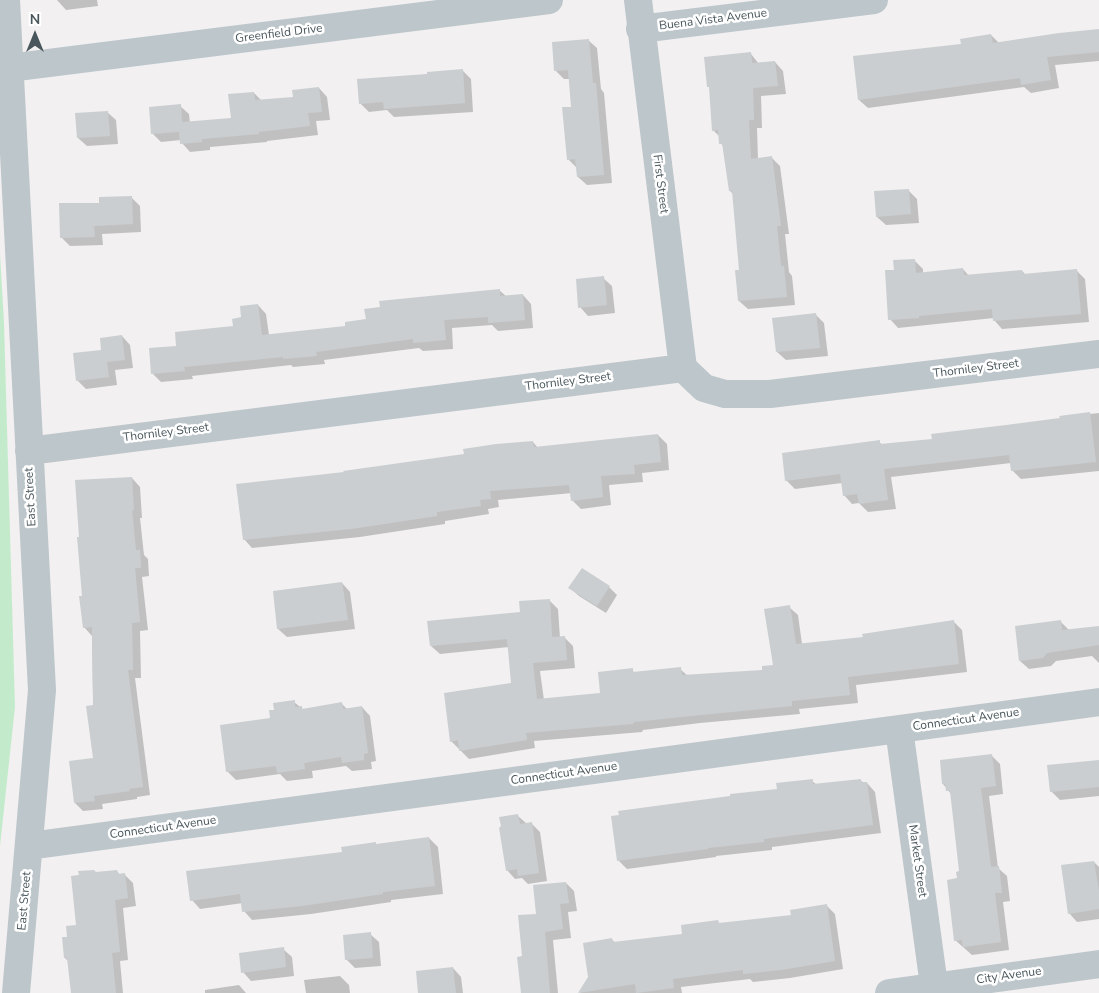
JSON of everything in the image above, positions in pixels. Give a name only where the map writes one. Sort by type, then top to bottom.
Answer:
[{"type":"street","name":"East Street","points":[[6,0],[28,451],[42,690],[16,993]]},
{"type":"street","name":"Greenfield Drive","points":[[9,68],[549,0]]},
{"type":"street","name":"First Street","points":[[638,0],[640,29],[683,368]]},
{"type":"street","name":"Buena Vista Avenue","points":[[640,29],[874,0]]},
{"type":"street","name":"Thorniley Street","points":[[28,451],[683,368],[704,388],[725,394],[770,394],[1099,354]]},
{"type":"street","name":"Connecticut Avenue","points":[[29,846],[1099,702]]},
{"type":"street","name":"Market Street","points":[[899,729],[935,990]]},
{"type":"street","name":"City Avenue","points":[[888,993],[935,990],[1099,964]]},
{"type":"green space","points":[[0,254],[4,323],[15,707],[0,846]]},
{"type":"building","points":[[1099,29],[1099,52],[1047,57],[1051,80],[1021,85],[1020,78],[858,100],[853,56],[961,44],[960,39],[991,34],[993,43]]},
{"type":"building","points":[[589,39],[593,83],[596,83],[604,175],[577,177],[575,159],[567,160],[562,107],[571,107],[568,70],[554,71],[552,42]]},
{"type":"building","points":[[751,52],[752,63],[775,61],[778,86],[753,88],[754,120],[749,120],[751,159],[772,156],[781,226],[777,226],[781,266],[784,266],[787,297],[738,301],[735,270],[739,270],[732,191],[729,191],[722,143],[719,144],[718,130],[712,131],[709,87],[707,87],[704,57]]},
{"type":"building","points":[[463,69],[465,103],[384,109],[383,102],[359,104],[357,79],[427,74],[427,72]]},
{"type":"building","points":[[319,87],[322,112],[308,113],[310,126],[259,132],[259,134],[202,139],[202,142],[180,144],[179,132],[151,134],[149,107],[181,104],[182,122],[231,118],[228,94],[254,92],[255,100],[293,97],[292,90]]},
{"type":"building","points":[[108,111],[110,136],[77,138],[75,113]]},
{"type":"building","points":[[909,189],[911,214],[876,217],[874,191]]},
{"type":"building","points":[[132,196],[133,224],[94,226],[95,237],[60,238],[59,203],[99,203],[99,197]]},
{"type":"building","points":[[915,259],[916,273],[963,268],[964,275],[1022,270],[1023,274],[1077,269],[1081,314],[993,321],[992,309],[888,320],[885,270],[894,270],[893,260]]},
{"type":"building","points":[[604,276],[607,305],[578,308],[576,279]]},
{"type":"building","points":[[500,289],[500,296],[523,294],[525,320],[488,323],[488,317],[444,320],[446,340],[413,343],[413,339],[316,352],[317,356],[283,359],[283,357],[184,367],[185,371],[151,374],[149,348],[176,346],[175,332],[233,326],[232,319],[241,317],[240,306],[258,304],[262,335],[345,326],[345,322],[366,319],[364,309],[380,307],[379,301]]},
{"type":"building","points":[[816,313],[820,348],[776,352],[772,318]]},
{"type":"building","points":[[122,335],[125,360],[107,362],[109,377],[76,381],[73,353],[101,350],[100,338]]},
{"type":"building","points":[[1090,412],[1096,462],[1011,471],[1009,455],[884,469],[888,500],[859,504],[857,494],[843,496],[840,474],[785,481],[782,453],[880,440],[880,444],[932,439],[931,434],[1060,418],[1059,416]]},
{"type":"building","points":[[658,434],[661,462],[634,465],[635,474],[601,476],[603,497],[571,501],[569,485],[490,491],[491,499],[480,500],[481,506],[437,512],[437,516],[351,529],[243,540],[236,484],[344,472],[464,454],[463,449],[496,444],[533,441],[534,447]]},
{"type":"building","points":[[132,477],[134,510],[132,510],[136,550],[140,550],[141,568],[135,568],[140,622],[132,623],[133,670],[128,670],[143,787],[129,789],[130,791],[94,796],[95,801],[74,803],[69,761],[93,758],[86,706],[93,705],[92,627],[83,628],[79,596],[82,596],[75,480]]},
{"type":"building","points":[[582,568],[610,586],[597,606],[568,588]]},
{"type":"building","points":[[342,582],[348,620],[277,629],[273,591]]},
{"type":"building","points":[[550,599],[552,637],[565,636],[567,660],[533,663],[537,699],[600,693],[598,672],[633,668],[633,672],[681,667],[682,675],[762,670],[762,666],[773,665],[764,609],[790,605],[796,644],[863,637],[862,634],[954,620],[959,664],[848,677],[850,695],[792,701],[792,706],[634,722],[633,724],[526,733],[527,740],[459,751],[458,740],[450,742],[444,693],[511,683],[507,639],[430,646],[427,621],[520,612],[519,601]]},
{"type":"building","points":[[1061,620],[1062,630],[1099,626],[1099,645],[1047,653],[1043,658],[1019,661],[1015,626]]},
{"type":"building","points":[[295,700],[295,707],[302,706],[302,709],[342,702],[343,709],[362,706],[368,753],[364,754],[364,760],[342,763],[341,757],[304,763],[305,769],[277,773],[276,766],[226,772],[220,725],[270,718],[269,710],[274,710],[273,703]]},
{"type":"building","points":[[992,754],[996,786],[981,788],[991,867],[999,866],[1002,893],[995,893],[1001,942],[963,947],[962,940],[954,941],[947,880],[957,878],[956,872],[959,871],[950,791],[946,791],[945,784],[942,784],[940,760]]},
{"type":"building","points":[[1099,760],[1099,787],[1050,792],[1047,765]]},
{"type":"building","points":[[813,779],[813,784],[861,779],[861,782],[867,782],[873,825],[764,839],[764,842],[617,861],[611,816],[619,815],[618,811],[777,789],[776,783]]},
{"type":"building","points":[[518,814],[520,824],[532,822],[539,873],[518,876],[517,869],[506,871],[499,817]]},
{"type":"building","points":[[429,837],[435,886],[383,892],[383,894],[302,906],[242,912],[240,894],[190,901],[186,871],[342,852],[341,847]]},
{"type":"building","points":[[1094,861],[1099,891],[1099,909],[1068,914],[1061,865]]},
{"type":"building","points":[[94,870],[96,872],[117,870],[118,874],[125,873],[128,898],[115,900],[120,952],[112,953],[116,993],[71,993],[67,958],[64,958],[62,937],[67,937],[66,926],[76,925],[71,876],[79,875],[78,871]]},
{"type":"building","points":[[566,882],[569,903],[560,904],[563,929],[545,932],[550,993],[521,993],[517,957],[522,956],[518,915],[536,914],[533,885]]},
{"type":"building","points":[[827,904],[835,961],[781,970],[743,974],[743,970],[673,979],[674,988],[636,993],[635,984],[578,993],[588,977],[583,943],[612,938],[613,942],[682,934],[681,925],[718,920],[719,923],[791,915],[790,910]]},
{"type":"building","points":[[371,932],[373,958],[345,960],[343,935]]},
{"type":"building","points":[[284,947],[286,967],[241,973],[239,953]]},
{"type":"building","points":[[453,967],[456,993],[418,993],[416,971]]}]
